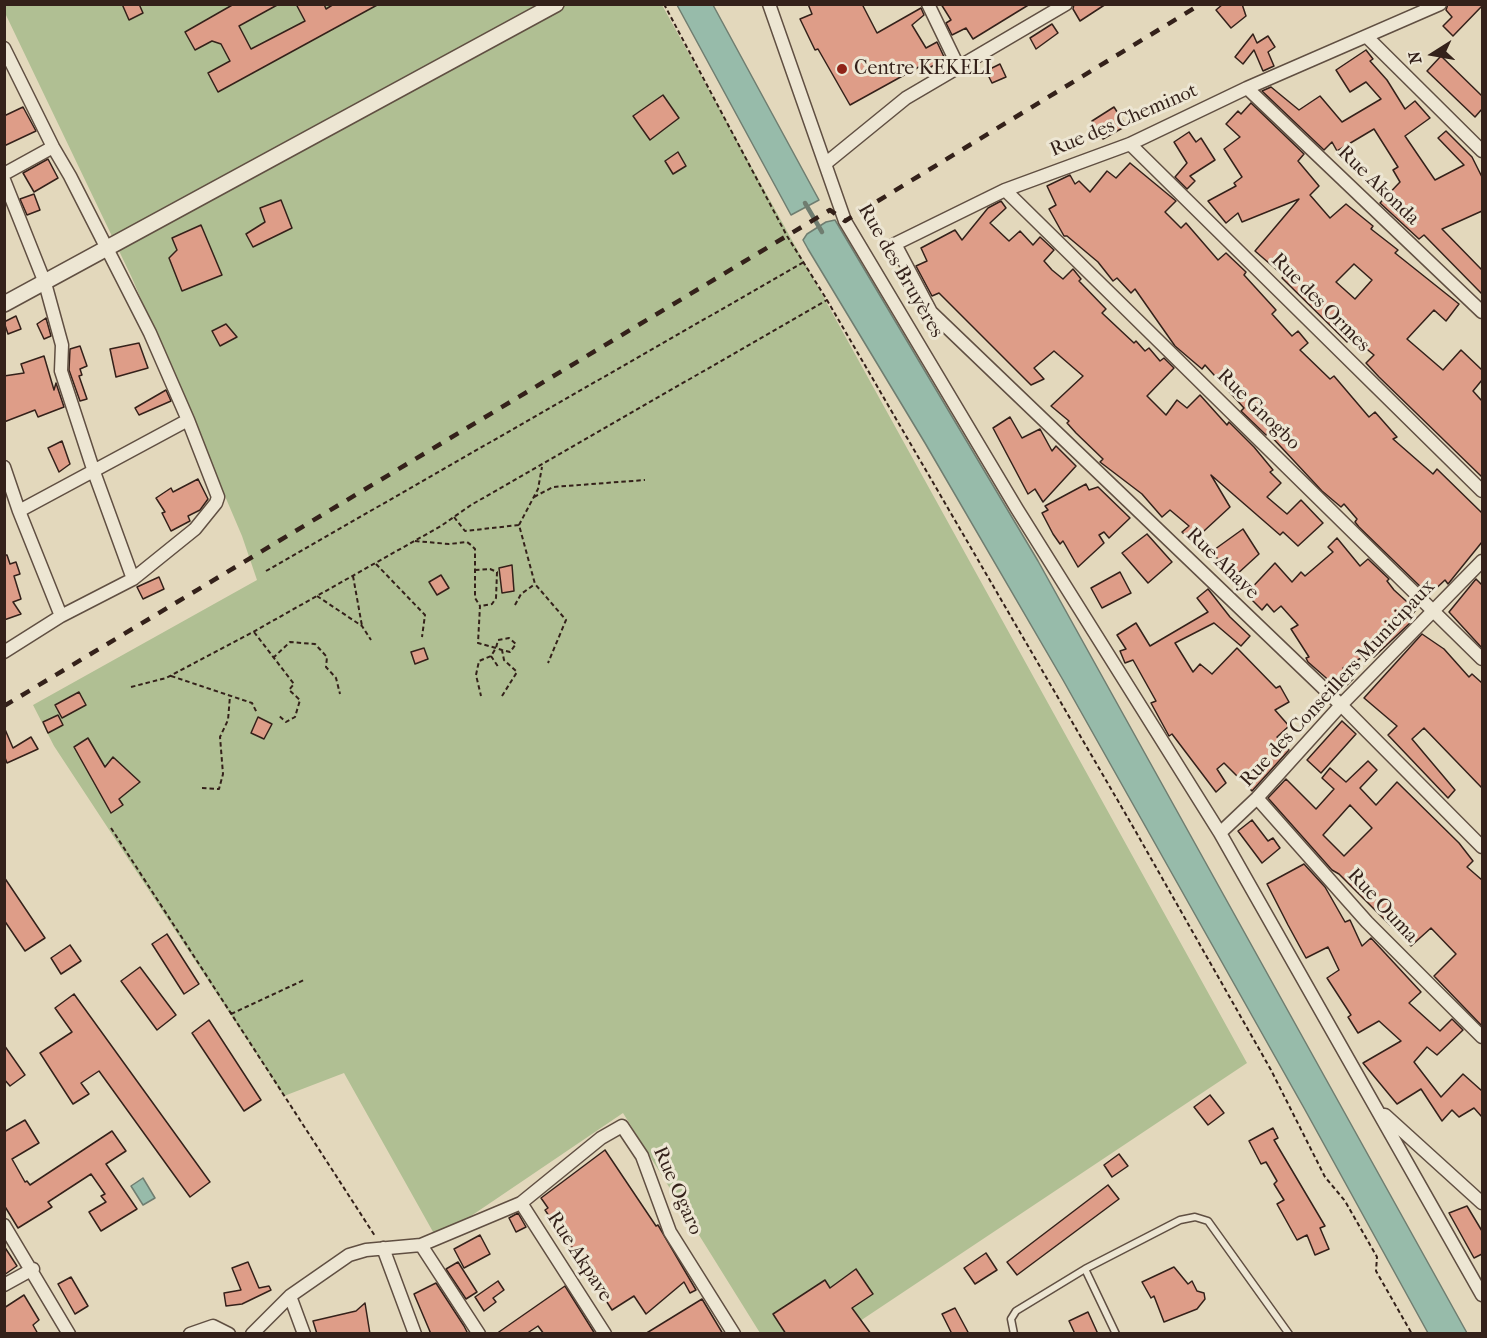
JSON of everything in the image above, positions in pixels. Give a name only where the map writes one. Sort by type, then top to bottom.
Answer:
[{"type":"street","points":[[4,304],[556,4]]},
{"type":"street","name":"Rue des Bruyères","points":[[769,4],[845,221],[1017,509],[1220,833],[1482,1295]]},
{"type":"street","points":[[928,4],[959,68]]},
{"type":"street","points":[[825,164],[906,98],[1066,4]]},
{"type":"street","name":"Rue des Cheminot","points":[[931,312],[895,244],[1005,190],[1130,144],[1247,88],[1368,38],[1440,4]]},
{"type":"street","points":[[1368,38],[1482,151]]},
{"type":"street","points":[[4,48],[52,147],[108,249],[150,333],[188,420],[218,500],[195,529],[133,579],[62,616],[4,652]]},
{"type":"street","name":"Rue Akonda","points":[[1247,88],[1482,312]]},
{"type":"street","name":"Rue des Ormes","points":[[1130,144],[1482,491]]},
{"type":"street","points":[[4,174],[52,147]]},
{"type":"street","points":[[4,180],[45,283],[62,345],[60,366],[94,472],[116,525],[133,579]]},
{"type":"street","name":"Rue Gnogbo","points":[[1005,190],[1482,659]]},
{"type":"street","name":"Rue Ahaye","points":[[931,312],[1341,705],[1482,847]]},
{"type":"street","points":[[19,511],[188,420]]},
{"type":"street","points":[[4,467],[19,511],[62,616]]},
{"type":"street","name":"Rue des Conseillers Municipaux","points":[[1220,833],[1257,798],[1341,705],[1482,561]]},
{"type":"street","name":"Rue Ouma","points":[[1257,798],[1367,922],[1482,1037]]},
{"type":"street","points":[[1376,1107],[1482,1203]]},
{"type":"street","name":"Rue Ogaro","points":[[520,1203],[601,1138],[622,1126],[642,1156],[670,1232],[734,1334]]},
{"type":"street","points":[[252,1334],[290,1296],[349,1255],[382,1248],[421,1245],[520,1203]]},
{"type":"street","name":"Rue Akpave","points":[[520,1203],[605,1334]]},
{"type":"street","points":[[4,1225],[33,1269],[69,1334]]},
{"type":"street","points":[[421,1245],[479,1334]]},
{"type":"street","points":[[382,1248],[415,1334]]},
{"type":"street","points":[[4,1285],[33,1269]]},
{"type":"street","points":[[290,1296],[304,1334]]},
{"type":"street","points":[[190,1334],[213,1326],[229,1334]]},
{"type":"lane","points":[[1014,1334],[1011,1319],[1016,1311],[1085,1269],[1180,1220],[1195,1217],[1208,1221],[1289,1334]]},
{"type":"lane","points":[[1085,1269],[1116,1334]]},
{"type":"path","points":[[664,4],[804,262],[1271,1070],[1324,1177],[1345,1201],[1377,1257],[1376,1271],[1412,1334]]},
{"type":"path","points":[[266,571],[804,262]]},
{"type":"path","points":[[131,687],[171,676],[254,632],[415,541],[827,300]]},
{"type":"path","points":[[542,465],[538,489],[519,525],[535,584],[566,620],[548,663]]},
{"type":"path","points":[[534,497],[554,487],[645,480]]},
{"type":"path","points":[[454,517],[465,531],[519,525]]},
{"type":"path","points":[[415,541],[449,544],[467,542],[475,549],[475,598],[480,606],[478,643],[496,648],[502,650],[510,652],[516,644],[513,639],[498,640],[496,648],[491,656],[479,661],[476,675],[481,696]]},
{"type":"path","points":[[375,564],[425,615],[422,637]]},
{"type":"path","points":[[475,570],[490,569],[497,572],[495,598],[492,604],[480,606]]},
{"type":"path","points":[[353,576],[362,626],[371,640]]},
{"type":"path","points":[[515,606],[520,594],[535,584]]},
{"type":"path","points":[[317,596],[362,626]]},
{"type":"path","points":[[254,632],[294,684],[289,690],[300,700],[295,717],[286,722],[278,715]]},
{"type":"path","points":[[273,658],[290,642],[315,644],[327,657],[326,667],[336,678],[340,694]]},
{"type":"path","points":[[502,650],[504,660],[517,672],[502,696]]},
{"type":"path","points":[[491,656],[499,668]]},
{"type":"path","points":[[171,676],[252,704],[257,713]]},
{"type":"path","points":[[202,788],[219,789],[224,774],[220,738],[228,720],[230,696]]},
{"type":"path","points":[[111,828],[382,1248]]},
{"type":"path","points":[[231,1014],[303,980]]},
{"type":"shaded area","points":[[5,4],[662,5],[1247,1063],[842,1333],[760,1333],[623,1113],[437,1239],[344,1073],[284,1096],[54,746],[33,705],[257,580],[242,536],[132,278],[5,13]]},
{"type":"shaded area","points":[[677,5],[713,5],[819,200],[791,215]]},
{"type":"shaded area","points":[[835,220],[1038,561],[1467,1333],[1428,1333],[1063,680],[925,443],[808,249],[803,240],[807,234],[826,222]]},
{"type":"shaded area","points":[[143,1178],[155,1198],[143,1205],[131,1186]]},
{"type":"building","points":[[122,4],[139,4],[143,13],[129,20]]},
{"type":"building","points":[[234,4],[279,4],[239,26],[251,49],[305,21],[296,4],[324,4],[326,9],[334,4],[379,4],[218,92],[208,73],[230,61],[221,44],[212,41],[195,50],[185,32]]},
{"type":"building","points":[[808,4],[862,4],[877,33],[921,8],[924,15],[912,25],[926,48],[937,42],[945,59],[929,68],[926,63],[850,105],[818,49],[815,50],[800,19],[812,14]]},
{"type":"building","points":[[941,4],[1030,4],[973,39],[966,28],[952,35],[946,23],[951,20]]},
{"type":"building","points":[[1074,4],[1106,4],[1080,21],[1073,9]]},
{"type":"building","points":[[1223,4],[1242,4],[1246,16],[1231,28],[1216,10]]},
{"type":"building","points":[[1448,4],[1482,4],[1482,6],[1453,36],[1443,26],[1452,17],[1446,10]]},
{"type":"building","points":[[1052,24],[1058,33],[1036,49],[1030,38]]},
{"type":"building","points":[[1253,34],[1257,43],[1268,36],[1275,47],[1268,52],[1274,66],[1263,71],[1254,50],[1243,64],[1235,57]]},
{"type":"building","points":[[1366,50],[1373,59],[1370,61],[1387,80],[1405,109],[1415,101],[1430,118],[1405,136],[1435,180],[1464,165],[1438,138],[1446,131],[1472,157],[1482,177],[1482,211],[1442,229],[1482,270],[1482,294],[1424,235],[1419,239],[1380,203],[1400,182],[1393,170],[1398,167],[1374,129],[1337,151],[1332,142],[1324,150],[1262,91],[1271,87],[1299,110],[1320,96],[1342,122],[1381,99],[1366,82],[1350,92],[1336,70]]},
{"type":"building","points":[[1441,56],[1482,96],[1482,109],[1475,117],[1427,71]]},
{"type":"building","points":[[1000,64],[1006,77],[992,83],[986,71]]},
{"type":"building","points":[[663,95],[679,118],[650,140],[633,116]]},
{"type":"building","points":[[1251,103],[1304,154],[1298,161],[1319,186],[1310,195],[1330,218],[1346,204],[1373,226],[1371,229],[1398,250],[1395,253],[1459,304],[1446,321],[1434,310],[1407,339],[1443,370],[1461,350],[1482,370],[1482,380],[1473,391],[1482,401],[1482,477],[1366,363],[1374,355],[1352,337],[1347,342],[1282,278],[1284,276],[1255,251],[1299,199],[1242,222],[1238,213],[1226,223],[1208,201],[1236,186],[1234,183],[1242,177],[1224,149],[1240,137],[1226,124],[1238,111],[1241,114]],"holes":[[[1354,264],[1372,280],[1355,299],[1336,282]]]},
{"type":"building","points":[[23,107],[36,131],[4,146],[4,116]]},
{"type":"building","points":[[1114,107],[1126,126],[1103,139],[1092,121]]},
{"type":"building","points":[[1189,132],[1196,142],[1201,138],[1215,160],[1190,176],[1195,181],[1187,189],[1175,177],[1187,163],[1174,142]]},
{"type":"building","points":[[678,152],[686,166],[673,174],[665,161]]},
{"type":"building","points":[[48,159],[58,178],[34,192],[23,173]]},
{"type":"building","points":[[1130,163],[1176,201],[1165,212],[1181,228],[1186,223],[1218,260],[1226,253],[1246,272],[1244,275],[1276,310],[1272,314],[1292,336],[1298,331],[1308,343],[1300,350],[1330,379],[1334,376],[1369,417],[1375,412],[1397,437],[1393,439],[1433,474],[1437,469],[1482,513],[1482,542],[1448,584],[1445,580],[1429,595],[1359,527],[1355,522],[1357,519],[1344,504],[1341,507],[1322,491],[1268,433],[1266,435],[1241,411],[1244,408],[1205,365],[1202,369],[1175,346],[1135,289],[1131,293],[1117,278],[1113,281],[1098,262],[1067,236],[1064,236],[1049,209],[1056,205],[1047,186],[1070,175],[1075,184],[1079,181],[1090,192],[1107,171],[1116,178]]},
{"type":"building","points":[[34,194],[40,210],[27,215],[20,199]]},
{"type":"building","points":[[281,200],[292,228],[253,247],[246,234],[265,222],[260,208]]},
{"type":"building","points":[[1001,201],[1006,208],[990,223],[1009,241],[1020,231],[1033,245],[1040,237],[1054,250],[1044,261],[1052,270],[1063,279],[1073,269],[1081,279],[1079,281],[1106,309],[1102,313],[1134,343],[1136,341],[1145,351],[1149,348],[1160,361],[1164,358],[1174,368],[1147,396],[1166,415],[1177,400],[1187,408],[1200,395],[1227,425],[1229,422],[1254,447],[1273,470],[1270,472],[1281,483],[1267,497],[1287,514],[1301,500],[1323,523],[1298,546],[1283,532],[1280,535],[1211,475],[1230,507],[1192,542],[1182,532],[1189,526],[1170,510],[1162,517],[1142,494],[1100,462],[1103,459],[1067,423],[1069,421],[1051,406],[1083,376],[1054,351],[1034,368],[1044,379],[1031,385],[939,293],[932,296],[916,266],[927,261],[921,248],[955,230],[962,240],[988,208]]},
{"type":"building","points":[[201,225],[222,275],[182,291],[169,258],[177,250],[172,238]]},
{"type":"building","points":[[16,316],[21,329],[8,334],[4,322]]},
{"type":"building","points":[[46,318],[51,336],[44,339],[37,324]]},
{"type":"building","points":[[226,324],[237,337],[220,346],[212,331]]},
{"type":"building","points":[[139,343],[148,368],[116,377],[110,349]]},
{"type":"building","points":[[80,346],[87,366],[80,369],[82,375],[79,376],[87,399],[80,401],[69,370],[70,349]]},
{"type":"building","points":[[44,356],[54,390],[56,383],[64,407],[38,417],[35,410],[4,422],[4,376],[24,373],[21,364]]},
{"type":"building","points":[[166,390],[171,401],[139,415],[135,408]]},
{"type":"building","points":[[1010,417],[1022,438],[1040,429],[1052,451],[1056,446],[1076,466],[1043,502],[1035,489],[1028,494],[993,428]]},
{"type":"building","points":[[62,441],[70,464],[59,472],[48,448]]},
{"type":"building","points":[[198,479],[208,499],[200,510],[188,516],[190,521],[171,531],[162,513],[165,512],[156,498],[171,488],[173,492]]},
{"type":"building","points":[[1086,484],[1089,490],[1098,487],[1130,518],[1109,538],[1104,532],[1099,535],[1104,543],[1078,567],[1063,541],[1060,544],[1053,534],[1042,513],[1048,510],[1045,506]]},
{"type":"building","points":[[1243,529],[1259,554],[1235,576],[1211,552]]},
{"type":"building","points":[[1147,534],[1172,562],[1148,583],[1122,553]]},
{"type":"building","points":[[1337,538],[1360,566],[1368,559],[1389,579],[1387,581],[1394,590],[1416,610],[1407,620],[1410,623],[1374,657],[1370,653],[1343,668],[1353,679],[1341,691],[1308,662],[1306,658],[1309,657],[1291,629],[1298,625],[1281,606],[1274,612],[1267,604],[1262,610],[1246,594],[1275,563],[1292,582],[1301,572],[1305,576],[1333,552],[1328,547]]},
{"type":"building","points":[[4,555],[7,555],[10,564],[16,562],[20,574],[14,576],[21,599],[13,602],[21,614],[4,620]]},
{"type":"building","points":[[512,565],[514,591],[502,593],[499,568]]},
{"type":"building","points":[[1120,572],[1131,593],[1102,608],[1091,588]]},
{"type":"building","points":[[441,575],[449,588],[437,595],[429,582]]},
{"type":"building","points":[[159,577],[164,589],[143,599],[137,587]]},
{"type":"building","points":[[1476,579],[1482,585],[1482,648],[1449,612]]},
{"type":"building","points":[[1208,589],[1230,617],[1250,636],[1241,646],[1214,623],[1175,643],[1193,672],[1200,664],[1212,674],[1237,648],[1276,688],[1280,686],[1289,702],[1275,710],[1289,726],[1277,737],[1289,750],[1252,791],[1224,763],[1217,769],[1226,783],[1216,792],[1172,734],[1169,736],[1151,703],[1156,701],[1133,660],[1125,663],[1120,651],[1126,649],[1117,635],[1136,623],[1150,646],[1208,612],[1197,598]]},
{"type":"building","points":[[1422,634],[1444,649],[1469,677],[1472,674],[1482,683],[1482,788],[1424,728],[1412,739],[1455,790],[1448,798],[1388,735],[1397,726],[1364,698]]},
{"type":"building","points":[[424,648],[428,659],[415,664],[411,652]]},
{"type":"building","points":[[79,692],[86,705],[62,718],[55,705]]},
{"type":"building","points":[[58,715],[63,725],[48,733],[43,722]]},
{"type":"building","points":[[258,717],[272,724],[264,739],[251,733]]},
{"type":"building","points":[[1342,721],[1356,734],[1321,773],[1307,760]]},
{"type":"building","points":[[4,727],[13,748],[31,737],[38,749],[7,763],[4,755]]},
{"type":"building","points":[[88,738],[105,767],[113,757],[140,782],[119,799],[123,805],[111,813],[74,747]]},
{"type":"building","points":[[1368,761],[1377,770],[1360,788],[1376,805],[1397,782],[1459,843],[1473,861],[1467,867],[1482,880],[1482,1026],[1434,976],[1456,954],[1431,928],[1411,946],[1339,874],[1332,870],[1268,798],[1286,779],[1316,809],[1334,789],[1322,778],[1330,768],[1346,782]],"holes":[[[1350,805],[1372,828],[1344,856],[1323,835]]]},
{"type":"building","points":[[1252,820],[1268,841],[1273,838],[1280,848],[1262,863],[1238,831]]},
{"type":"building","points":[[1304,864],[1325,887],[1345,922],[1350,920],[1362,946],[1371,938],[1421,992],[1409,1003],[1440,1031],[1452,1019],[1463,1030],[1437,1055],[1427,1047],[1414,1062],[1441,1097],[1463,1074],[1482,1091],[1482,1117],[1474,1108],[1459,1117],[1452,1110],[1442,1121],[1421,1089],[1397,1104],[1363,1063],[1401,1041],[1379,1021],[1358,1033],[1348,1017],[1351,1015],[1327,978],[1339,970],[1328,947],[1306,958],[1267,884]]},
{"type":"building","points":[[4,877],[45,938],[25,951],[4,920]]},
{"type":"building","points":[[167,934],[199,984],[184,994],[152,944]]},
{"type":"building","points":[[70,945],[81,961],[61,974],[51,958]]},
{"type":"building","points":[[140,967],[176,1015],[157,1030],[121,981]]},
{"type":"building","points":[[74,994],[210,1182],[190,1197],[99,1071],[81,1083],[89,1094],[73,1104],[40,1053],[72,1032],[55,1008]]},
{"type":"building","points":[[209,1020],[261,1100],[244,1111],[192,1033]]},
{"type":"building","points":[[4,1045],[25,1075],[10,1086],[4,1079]]},
{"type":"building","points":[[1210,1095],[1224,1113],[1208,1125],[1194,1107]]},
{"type":"building","points":[[25,1120],[39,1143],[12,1159],[25,1182],[27,1181],[30,1185],[112,1131],[126,1151],[106,1164],[137,1209],[101,1231],[89,1212],[106,1202],[101,1196],[105,1194],[91,1174],[48,1202],[52,1207],[18,1228],[4,1205],[4,1132]]},
{"type":"building","points":[[1273,1128],[1278,1138],[1274,1140],[1325,1226],[1320,1228],[1329,1249],[1315,1255],[1307,1235],[1297,1240],[1277,1204],[1284,1200],[1274,1184],[1277,1181],[1266,1162],[1261,1164],[1249,1141]]},
{"type":"building","points":[[605,1150],[656,1226],[658,1225],[696,1290],[690,1293],[684,1282],[646,1314],[634,1296],[612,1310],[572,1247],[570,1248],[552,1223],[545,1210],[548,1208],[541,1198]]},
{"type":"building","points":[[1119,1154],[1128,1166],[1112,1177],[1104,1165]]},
{"type":"building","points":[[1108,1185],[1119,1199],[1017,1275],[1007,1262]]},
{"type":"building","points":[[1467,1206],[1482,1231],[1482,1254],[1474,1258],[1449,1213]]},
{"type":"building","points":[[518,1213],[526,1227],[516,1232],[509,1218]]},
{"type":"building","points":[[480,1235],[490,1254],[464,1268],[454,1249]]},
{"type":"building","points":[[4,1246],[17,1266],[4,1275]]},
{"type":"building","points":[[986,1253],[997,1270],[975,1284],[964,1268]]},
{"type":"building","points":[[248,1262],[259,1288],[269,1286],[271,1290],[242,1304],[226,1306],[224,1293],[241,1290],[232,1268]]},
{"type":"building","points":[[458,1262],[477,1292],[466,1299],[446,1269]]},
{"type":"building","points":[[1174,1267],[1188,1284],[1192,1281],[1197,1291],[1204,1293],[1205,1299],[1197,1309],[1164,1322],[1154,1296],[1151,1298],[1142,1282]]},
{"type":"building","points":[[856,1269],[873,1294],[852,1308],[871,1334],[786,1334],[773,1314],[825,1280],[830,1288]]},
{"type":"building","points":[[71,1277],[88,1306],[75,1314],[58,1284]]},
{"type":"building","points":[[498,1281],[504,1290],[493,1298],[496,1302],[484,1311],[475,1297]]},
{"type":"building","points":[[436,1283],[468,1334],[431,1334],[414,1294]]},
{"type":"building","points":[[565,1286],[595,1334],[544,1334],[538,1326],[526,1334],[496,1334]]},
{"type":"building","points":[[24,1295],[39,1320],[33,1325],[38,1334],[4,1334],[4,1308]]},
{"type":"building","points":[[702,1299],[723,1334],[645,1334]]},
{"type":"building","points":[[365,1303],[370,1334],[317,1334],[313,1321],[356,1311]]},
{"type":"building","points":[[955,1308],[969,1334],[952,1334],[942,1314]]},
{"type":"building","points":[[1088,1312],[1098,1334],[1075,1334],[1069,1321]]},
{"type":"waterway","points":[[805,203],[822,232]]},
{"type":"railway","points":[[4,706],[830,210],[845,221],[1201,4]]},
{"type":"place","name":"Centre KEKELI","points":[[842,69]]}]
